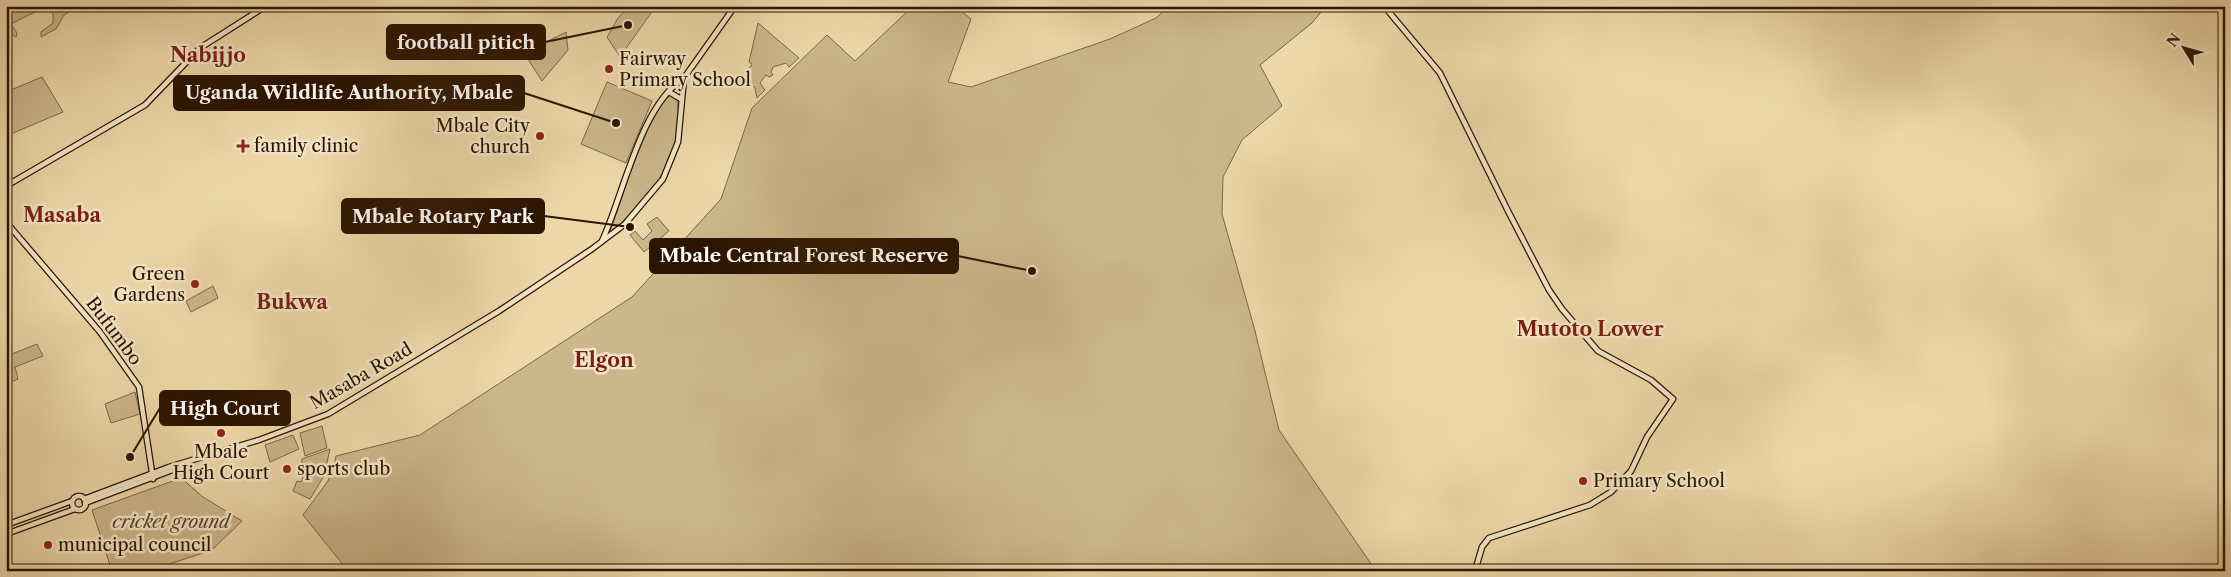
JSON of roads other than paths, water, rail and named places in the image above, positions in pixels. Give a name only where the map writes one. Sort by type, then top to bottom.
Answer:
[{"type":"street","points":[[6,186],[145,105],[200,48],[266,6]]},
{"type":"street","points":[[601,242],[655,108],[684,78],[735,6]]},
{"type":"street","points":[[1384,6],[1440,73],[1549,290],[1565,313],[1598,351],[1651,380],[1673,399],[1647,436],[1631,471],[1612,492],[1583,508],[1489,538],[1482,547],[1475,571]]},
{"type":"street","name":"Masaba Road","points":[[85,501],[151,473],[191,462],[328,414],[499,311],[601,242],[625,224],[663,178],[678,142],[684,78]]},
{"type":"street","points":[[669,92],[681,99]]},
{"type":"street","name":"Bufumbo","points":[[6,222],[100,332],[139,387],[152,479]]},
{"type":"street","points":[[85,501],[152,479],[191,462]]},
{"type":"street","points":[[6,525],[72,501],[78,496],[85,501]]},
{"type":"street","points":[[72,501],[75,509]]},
{"type":"street","points":[[6,534],[75,509],[82,509],[85,501]]},
{"type":"place","name":"football pitich","points":[[628,25]]},
{"type":"place","name":"Fairway Primary School","points":[[609,69]]},
{"type":"place","name":"Uganda Wildlife Authority, Mbale","points":[[616,123]]},
{"type":"place","name":"Mbale City church","points":[[540,136]]},
{"type":"place","name":"family clinic","points":[[243,146]]},
{"type":"place","name":"Mbale Rotary Park","points":[[630,227]]},
{"type":"place","name":"Mbale Central Forest Reserve","points":[[1032,271]]},
{"type":"place","name":"Green Gardens","points":[[195,284]]},
{"type":"place","name":"Mbale High Court","points":[[221,433]]},
{"type":"place","name":"High Court","points":[[130,457]]},
{"type":"place","name":"sports club","points":[[287,469]]},
{"type":"place","name":"Primary School","points":[[1583,481]]},
{"type":"place","name":"municipal council","points":[[48,545]]},
{"type":"district","name":"Nabijjo","points":[[208,55]]},
{"type":"district","name":"Masaba","points":[[62,215]]},
{"type":"district","name":"Bukwa","points":[[292,302]]},
{"type":"district","name":"Mutoto Lower","points":[[1590,329]]},
{"type":"district","name":"Elgon","points":[[604,360]]},
{"type":"park label","name":"cricket ground","points":[[171,522]]}]
